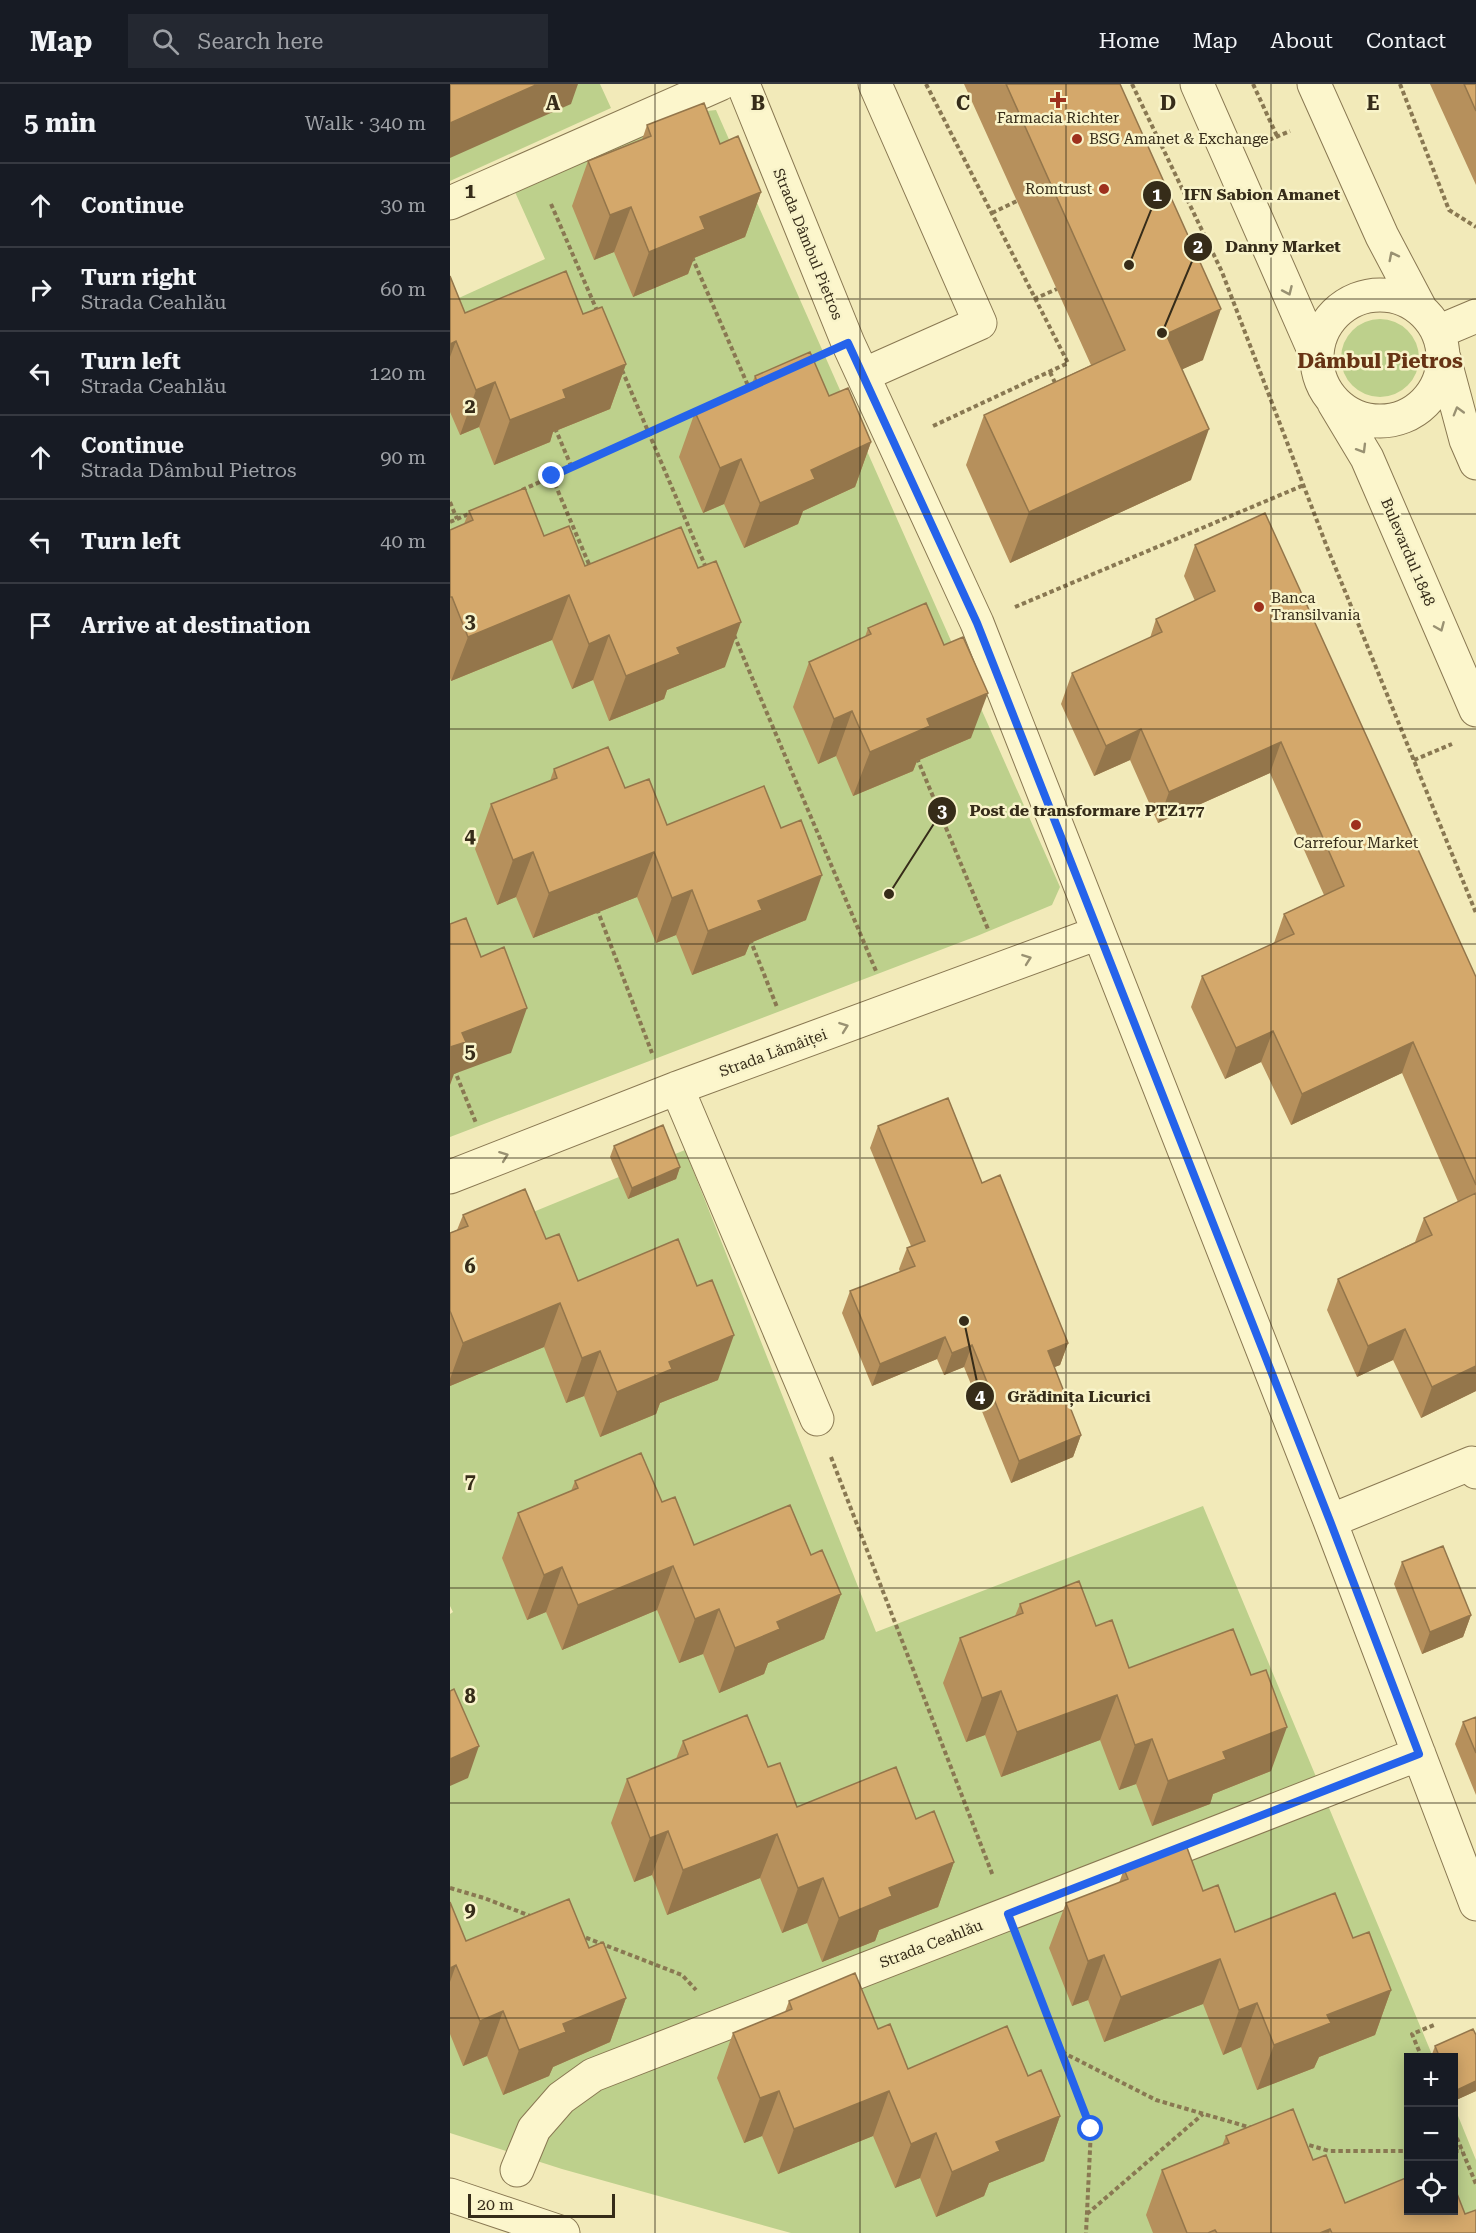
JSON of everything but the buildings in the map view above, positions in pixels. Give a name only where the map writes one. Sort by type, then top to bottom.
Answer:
[{"type":"street","points":[[450,203],[720,84]]},
{"type":"street","name":"Strada Dâmbul Pietros","points":[[743,84],[863,375],[977,623],[1098,933]]},
{"type":"street","points":[[863,375],[980,323],[874,84]]},
{"type":"street","points":[[1197,84],[1316,355],[1320,378],[1331,399],[1348,414],[1369,421],[1391,421],[1412,413],[1429,399],[1440,380],[1434,333],[1401,298],[1373,295],[1352,301],[1334,314],[1321,336],[1316,355]]},
{"type":"street","points":[[1314,84],[1382,236],[1434,333],[1466,440],[1476,463]]},
{"type":"street","points":[[1434,333],[1476,316]]},
{"type":"street","name":"Bulevardul 1848","points":[[1331,399],[1367,458],[1476,710]]},
{"type":"street","points":[[1098,933],[1330,1521],[1476,1904]]},
{"type":"street","name":"Strada Lămâiței","points":[[450,1177],[677,1088],[1098,933]]},
{"type":"street","points":[[677,1088],[816,1419]]},
{"type":"street","points":[[1330,1521],[1472,1463],[1476,1472]]},
{"type":"street","name":"Strada Ceahlău","points":[[517,2170],[534,2129],[561,2098],[593,2075],[1419,1754]]},
{"type":"street","points":[[450,2195],[563,2233]]},
{"type":"path","points":[[926,84],[1068,363],[930,427]]},
{"type":"path","points":[[1132,84],[1222,272],[1304,485],[1476,913]]},
{"type":"path","points":[[1253,84],[1278,136]]},
{"type":"path","points":[[1400,84],[1449,210],[1476,227]]},
{"type":"path","points":[[1262,143],[1296,128]]},
{"type":"path","points":[[535,165],[599,315]]},
{"type":"path","points":[[992,213],[1017,201]]},
{"type":"path","points":[[691,257],[749,388]]},
{"type":"path","points":[[1035,299],[1057,289]]},
{"type":"path","points":[[622,368],[709,576]]},
{"type":"path","points":[[1050,372],[1058,390]]},
{"type":"path","points":[[520,490],[759,383]]},
{"type":"path","points":[[721,400],[726,411]]},
{"type":"path","points":[[555,427],[572,468]]},
{"type":"path","points":[[552,476],[592,570]]},
{"type":"path","points":[[1009,610],[1304,485]]},
{"type":"path","points":[[450,502],[457,519]]},
{"type":"path","points":[[450,522],[478,510]]},
{"type":"path","points":[[733,631],[876,972]]},
{"type":"path","points":[[1414,760],[1454,743]]},
{"type":"path","points":[[914,749],[989,933]]},
{"type":"path","points":[[593,899],[657,1063]]},
{"type":"path","points":[[748,933],[777,1008]]},
{"type":"path","points":[[452,1062],[480,1131]]},
{"type":"path","points":[[816,1419],[1091,2129],[1086,2233]]},
{"type":"path","points":[[450,1888],[539,1919]]},
{"type":"path","points":[[572,1932],[682,1975],[727,2023]]},
{"type":"path","points":[[1420,2053],[1412,2034],[1434,2025]]},
{"type":"path","points":[[1061,2052],[1156,2100],[1261,2131]]},
{"type":"path","points":[[1087,2214],[1204,2114]]},
{"type":"path","points":[[1295,2141],[1329,2151],[1404,2151]]},
{"type":"path","points":[[1458,2141],[1476,2184]]},
{"type":"green space","points":[[450,84],[600,84],[611,108],[450,181]]},
{"type":"green space","points":[[716,110],[1060,887],[1052,905],[977,936],[450,1137],[450,302],[545,259],[515,192],[679,114]]},
{"type":"green space","points":[[1380,319],[1395,322],[1412,336],[1419,358],[1416,373],[1402,390],[1380,397],[1365,394],[1348,380],[1341,358],[1344,343],[1358,326]]},
{"type":"green space","points":[[685,1150],[876,1632],[1203,1506],[1431,2053],[1404,2053],[1404,2215],[1458,2215],[1458,2116],[1476,2160],[1476,2233],[791,2233],[562,2169],[450,2133],[450,1614],[453,1612],[450,1606],[450,1246]]},
{"type":"place","name":"Farmacia Richter","points":[[1058,100]]},
{"type":"place","name":"BSG Amanet & Exchange","points":[[1077,139]]},
{"type":"place","name":"Romtrust","points":[[1104,189]]},
{"type":"place","name":"IFN Sabion Amanet","points":[[1129,265]]},
{"type":"place","name":"Danny Market","points":[[1162,333]]},
{"type":"place","name":"Banca Transilvania","points":[[1259,607]]},
{"type":"place","name":"Carrefour Market","points":[[1356,825]]},
{"type":"place","name":"Post de transformare PTZ177","points":[[889,894]]},
{"type":"place","name":"Grădinița Licurici","points":[[964,1321]]},
{"type":"district","name":"Dâmbul Pietros","points":[[1380,361]]},
{"type":"route","points":[[552,476],[848,343],[977,623],[1330,1521],[1419,1754],[1008,1914],[1091,2129]]}]
